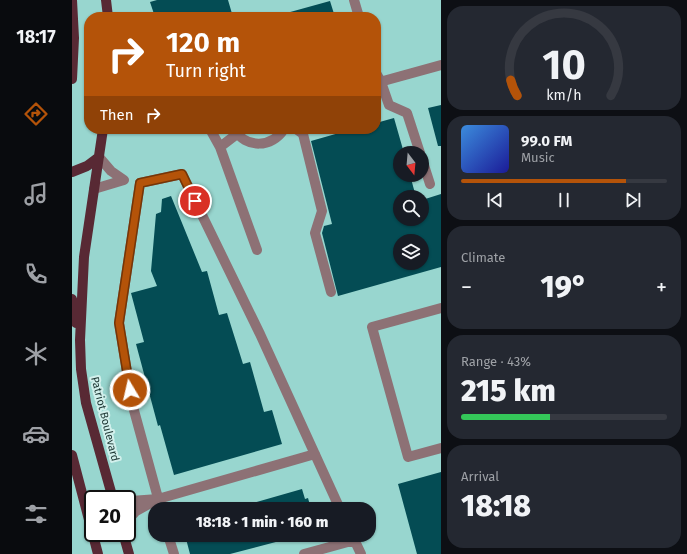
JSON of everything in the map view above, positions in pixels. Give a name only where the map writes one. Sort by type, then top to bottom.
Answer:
[{"type":"main road","points":[[72,0],[74,38],[72,78]]},
{"type":"main road","points":[[106,0],[107,12]]},
{"type":"main road","name":"Patriot Boulevard","points":[[103,134],[84,257],[80,340],[81,369],[86,403],[110,490]]},
{"type":"main road","points":[[72,174],[88,166],[99,157]]},
{"type":"main road","points":[[72,299],[80,340]]},
{"type":"main road","points":[[72,455],[73,466],[98,554]]},
{"type":"main road","points":[[126,542],[129,554]]},
{"type":"street","points":[[354,0],[358,12]]},
{"type":"street","points":[[381,78],[441,65]]},
{"type":"street","points":[[381,86],[389,105],[407,113],[418,146]]},
{"type":"street","points":[[213,134],[220,147],[257,250]]},
{"type":"street","points":[[220,147],[233,134]]},
{"type":"street","points":[[239,134],[244,140],[252,144],[270,142],[280,134]]},
{"type":"street","points":[[303,134],[322,211],[315,233],[332,292]]},
{"type":"street","points":[[99,157],[111,171],[124,180],[140,183],[182,174],[256,327],[337,502]]},
{"type":"street","points":[[94,189],[124,180]]},
{"type":"street","points":[[140,183],[119,323],[132,403],[159,502]]},
{"type":"street","points":[[441,308],[372,327],[408,457],[441,448]]},
{"type":"street","points":[[136,501],[158,499],[315,454]]},
{"type":"street","points":[[136,511],[158,499]]},
{"type":"street","points":[[170,542],[174,554]]},
{"type":"street","points":[[304,554],[339,542]]},
{"type":"street","points":[[356,542],[361,554]]},
{"type":"building","points":[[157,0],[228,0],[232,12],[153,12],[150,2]]},
{"type":"building","points":[[330,1],[333,12],[290,12]]},
{"type":"building","points":[[441,105],[441,146],[438,146],[428,108]]},
{"type":"building","points":[[394,118],[402,146],[393,146],[393,182],[412,182],[414,190],[393,190],[393,226],[429,226],[429,198],[441,194],[441,267],[338,296],[322,233],[324,226],[332,224],[311,141],[336,134],[381,134],[381,122]]},
{"type":"building","points":[[171,196],[202,272],[207,271],[219,315],[227,313],[243,364],[250,362],[264,412],[272,410],[282,444],[174,475],[160,425],[158,426],[136,344],[144,342],[131,293],[157,286],[151,271],[156,214],[161,212],[162,199]]},
{"type":"building","points":[[441,472],[441,554],[417,554],[398,484]]},
{"type":"building","points":[[302,489],[305,499],[308,498],[309,502],[257,502]]},
{"type":"building","points":[[187,542],[276,542],[230,554],[190,554]]},
{"type":"route","points":[[130,390],[119,323],[140,183],[182,174],[195,201]]}]
